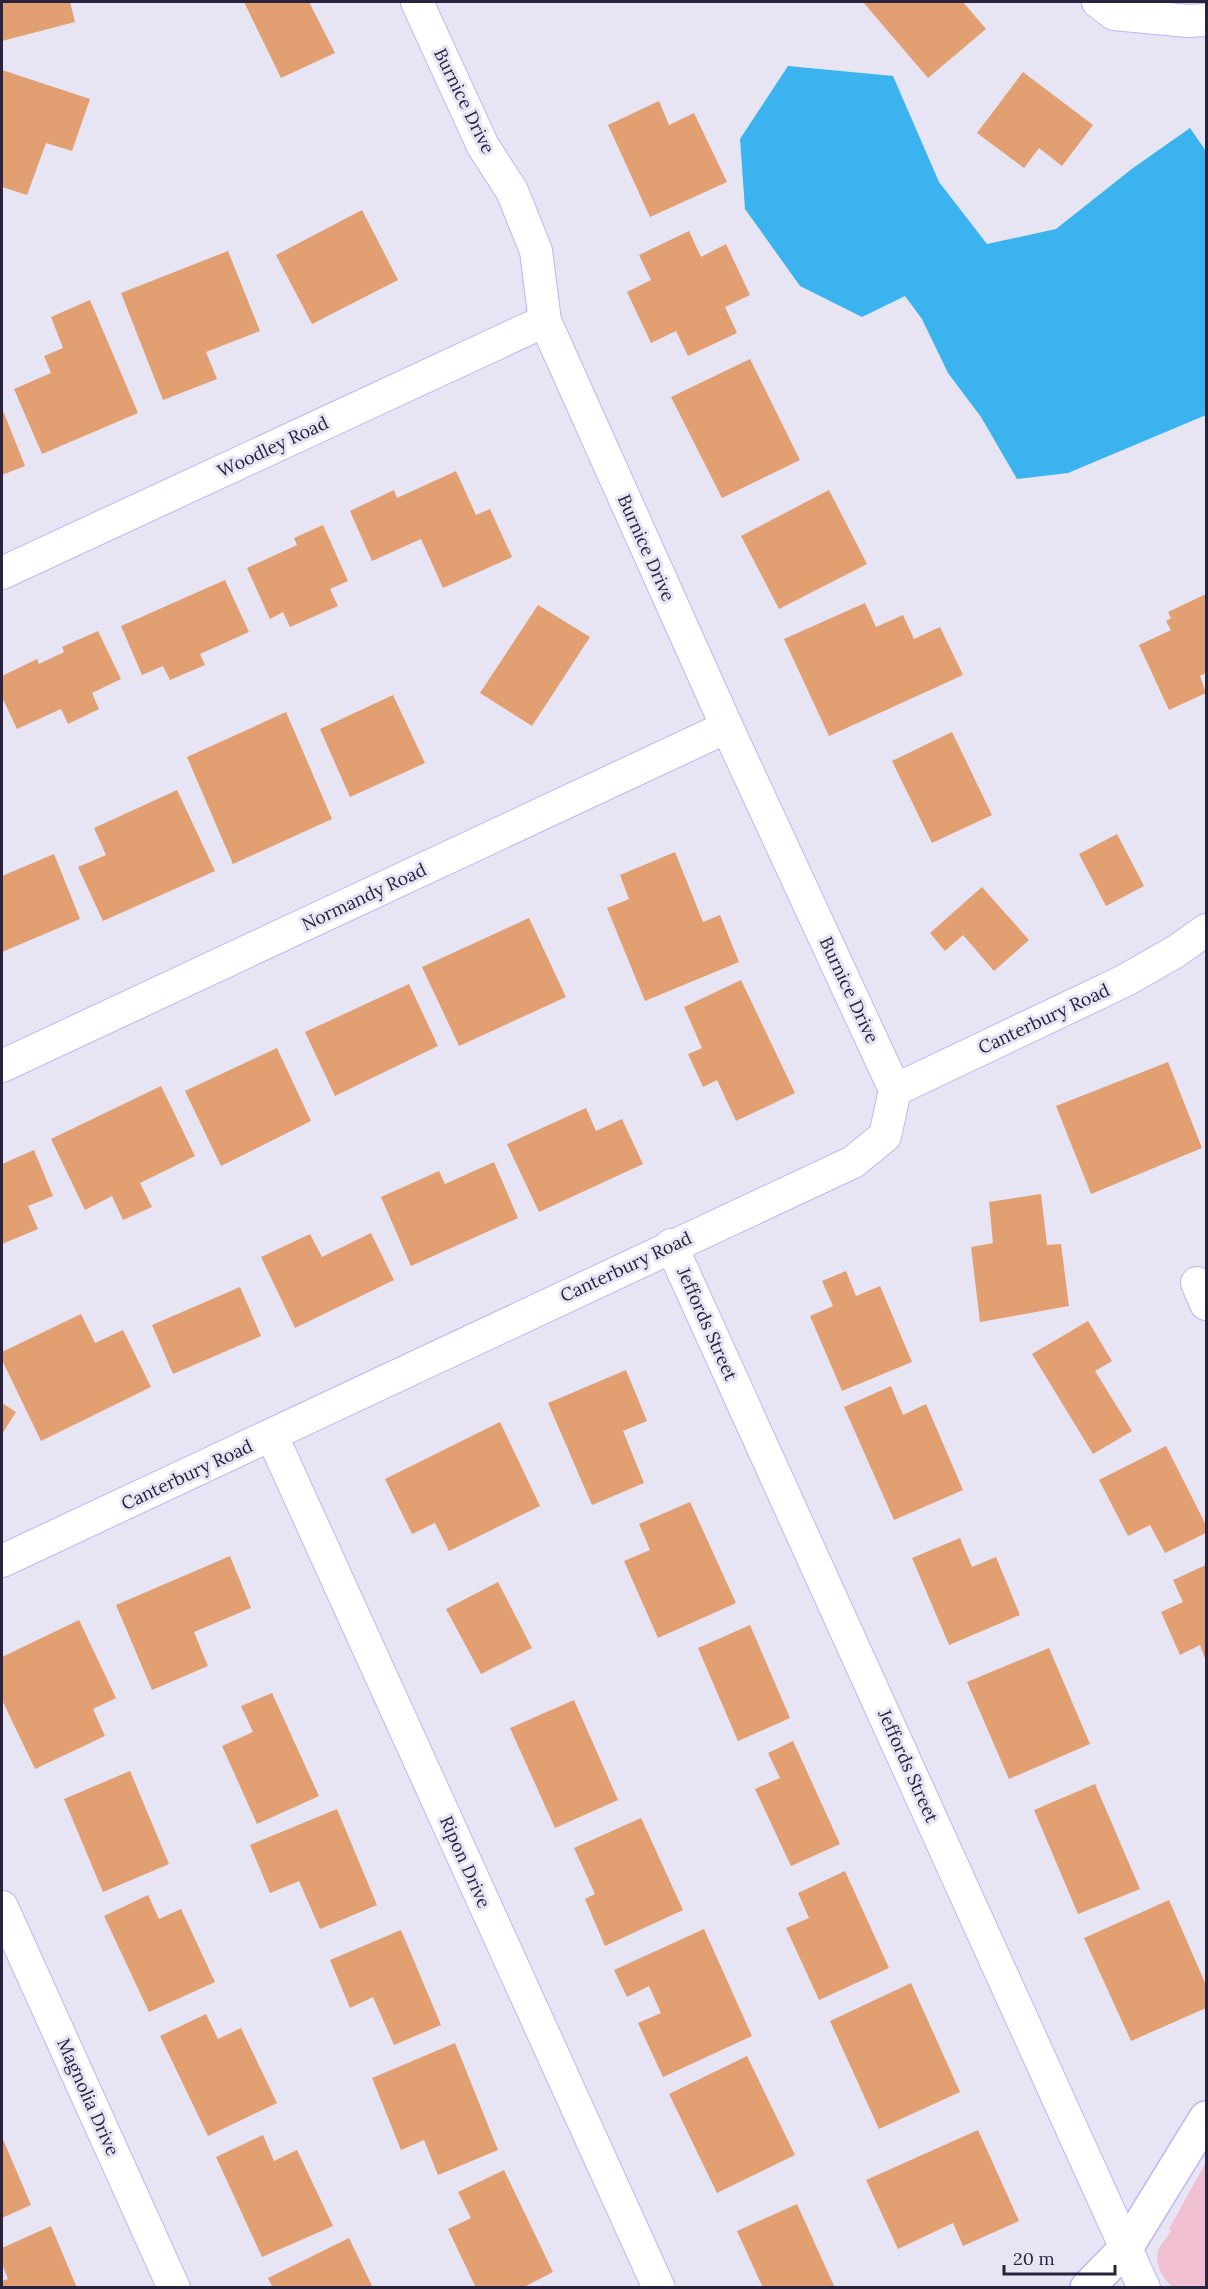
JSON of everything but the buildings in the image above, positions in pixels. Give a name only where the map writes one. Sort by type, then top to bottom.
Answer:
[{"type":"street","name":"Burnice Drive","points":[[417,2],[483,146],[512,191],[536,251],[545,321],[727,728],[895,1090]]},
{"type":"street","points":[[1098,2],[1114,14],[1188,21],[1206,20]]},
{"type":"street","name":"Woodley Road","points":[[2,573],[545,321]]},
{"type":"street","name":"Normandy Road","points":[[2,1066],[727,728]]},
{"type":"street","name":"Canterbury Road","points":[[2,1561],[272,1436],[671,1245],[854,1162],[885,1136],[895,1090],[1124,981],[1175,952],[1206,930]]},
{"type":"street","name":"Jeffords Street","points":[[671,1245],[1144,2288]]},
{"type":"street","name":"Ripon Drive","points":[[272,1436],[659,2288]]},
{"type":"street","name":"Magnolia Drive","points":[[2,1907],[174,2288]]},
{"type":"street","points":[[1088,2288],[1126,2248],[1206,2118]]},
{"type":"shaded area","points":[[1206,2162],[1206,2287],[1173,2287],[1160,2269],[1158,2252]]},
{"type":"water","points":[[788,66],[893,76],[939,182],[987,244],[1056,229],[1133,168],[1190,128],[1206,151],[1206,415],[1068,473],[1017,479],[981,417],[948,373],[922,319],[905,296],[862,317],[800,286],[745,209],[740,139]]}]
